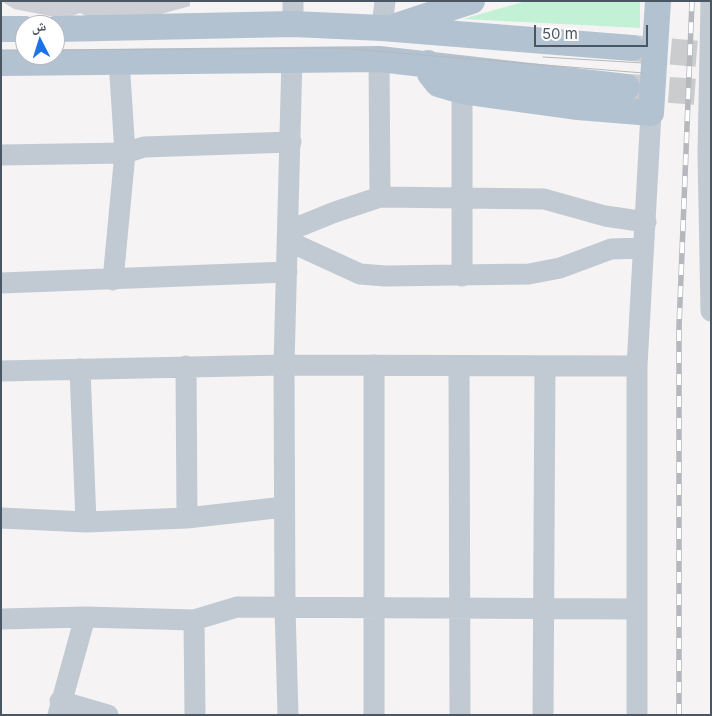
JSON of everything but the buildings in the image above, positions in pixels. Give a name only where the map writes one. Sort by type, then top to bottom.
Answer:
[{"type":"main road","points":[[386,28],[472,1]]},
{"type":"main road","points":[[428,63],[430,74],[438,84],[462,91],[578,107],[652,113],[658,1]]},
{"type":"main road","points":[[65,28],[293,13],[386,28],[632,48]]},
{"type":"main road","points":[[1,29],[15,29]]},
{"type":"main road","points":[[1,63],[292,58],[379,59],[428,63],[627,87]]},
{"type":"street","points":[[385,1],[386,28]]},
{"type":"street","points":[[711,1],[709,154],[711,311]]},
{"type":"street","points":[[288,715],[285,608],[284,365],[292,58]]},
{"type":"street","points":[[379,59],[380,197]]},
{"type":"street","points":[[113,280],[125,153],[119,60]]},
{"type":"street","points":[[462,91],[460,198],[462,276]]},
{"type":"street","points":[[636,715],[637,366],[652,113]]},
{"type":"street","points":[[1,155],[125,153],[144,147],[291,142]]},
{"type":"street","points":[[288,236],[342,209],[380,197],[544,199],[605,216],[646,222]]},
{"type":"street","points":[[288,236],[360,274],[385,276],[462,276],[546,272],[611,249],[643,248]]},
{"type":"street","points":[[1,283],[287,272]]},
{"type":"street","points":[[1,371],[284,365],[637,366]]},
{"type":"street","points":[[374,365],[374,715]]},
{"type":"street","points":[[186,366],[187,518]]},
{"type":"street","points":[[460,366],[460,715]]},
{"type":"street","points":[[543,715],[545,366]]},
{"type":"street","points":[[80,369],[86,522]]},
{"type":"street","points":[[1,518],[86,522],[187,518],[284,507]]},
{"type":"street","points":[[1,618],[85,617],[194,620],[237,607],[637,609]]},
{"type":"street","points":[[85,617],[59,708],[108,715]]},
{"type":"street","points":[[194,620],[195,715]]},
{"type":"green space","points":[[526,1],[640,1],[640,28],[463,19]]},
{"type":"tunnel","points":[[632,48],[711,55]]},
{"type":"tunnel","points":[[630,87],[711,93]]},
{"type":"tram line","points":[[65,50],[338,48],[643,73]]},
{"type":"tram line","points":[[1,50],[15,50]]},
{"type":"tram line","points":[[543,57],[643,63]]},
{"type":"railway","points":[[679,715],[679,327],[692,1]]}]
